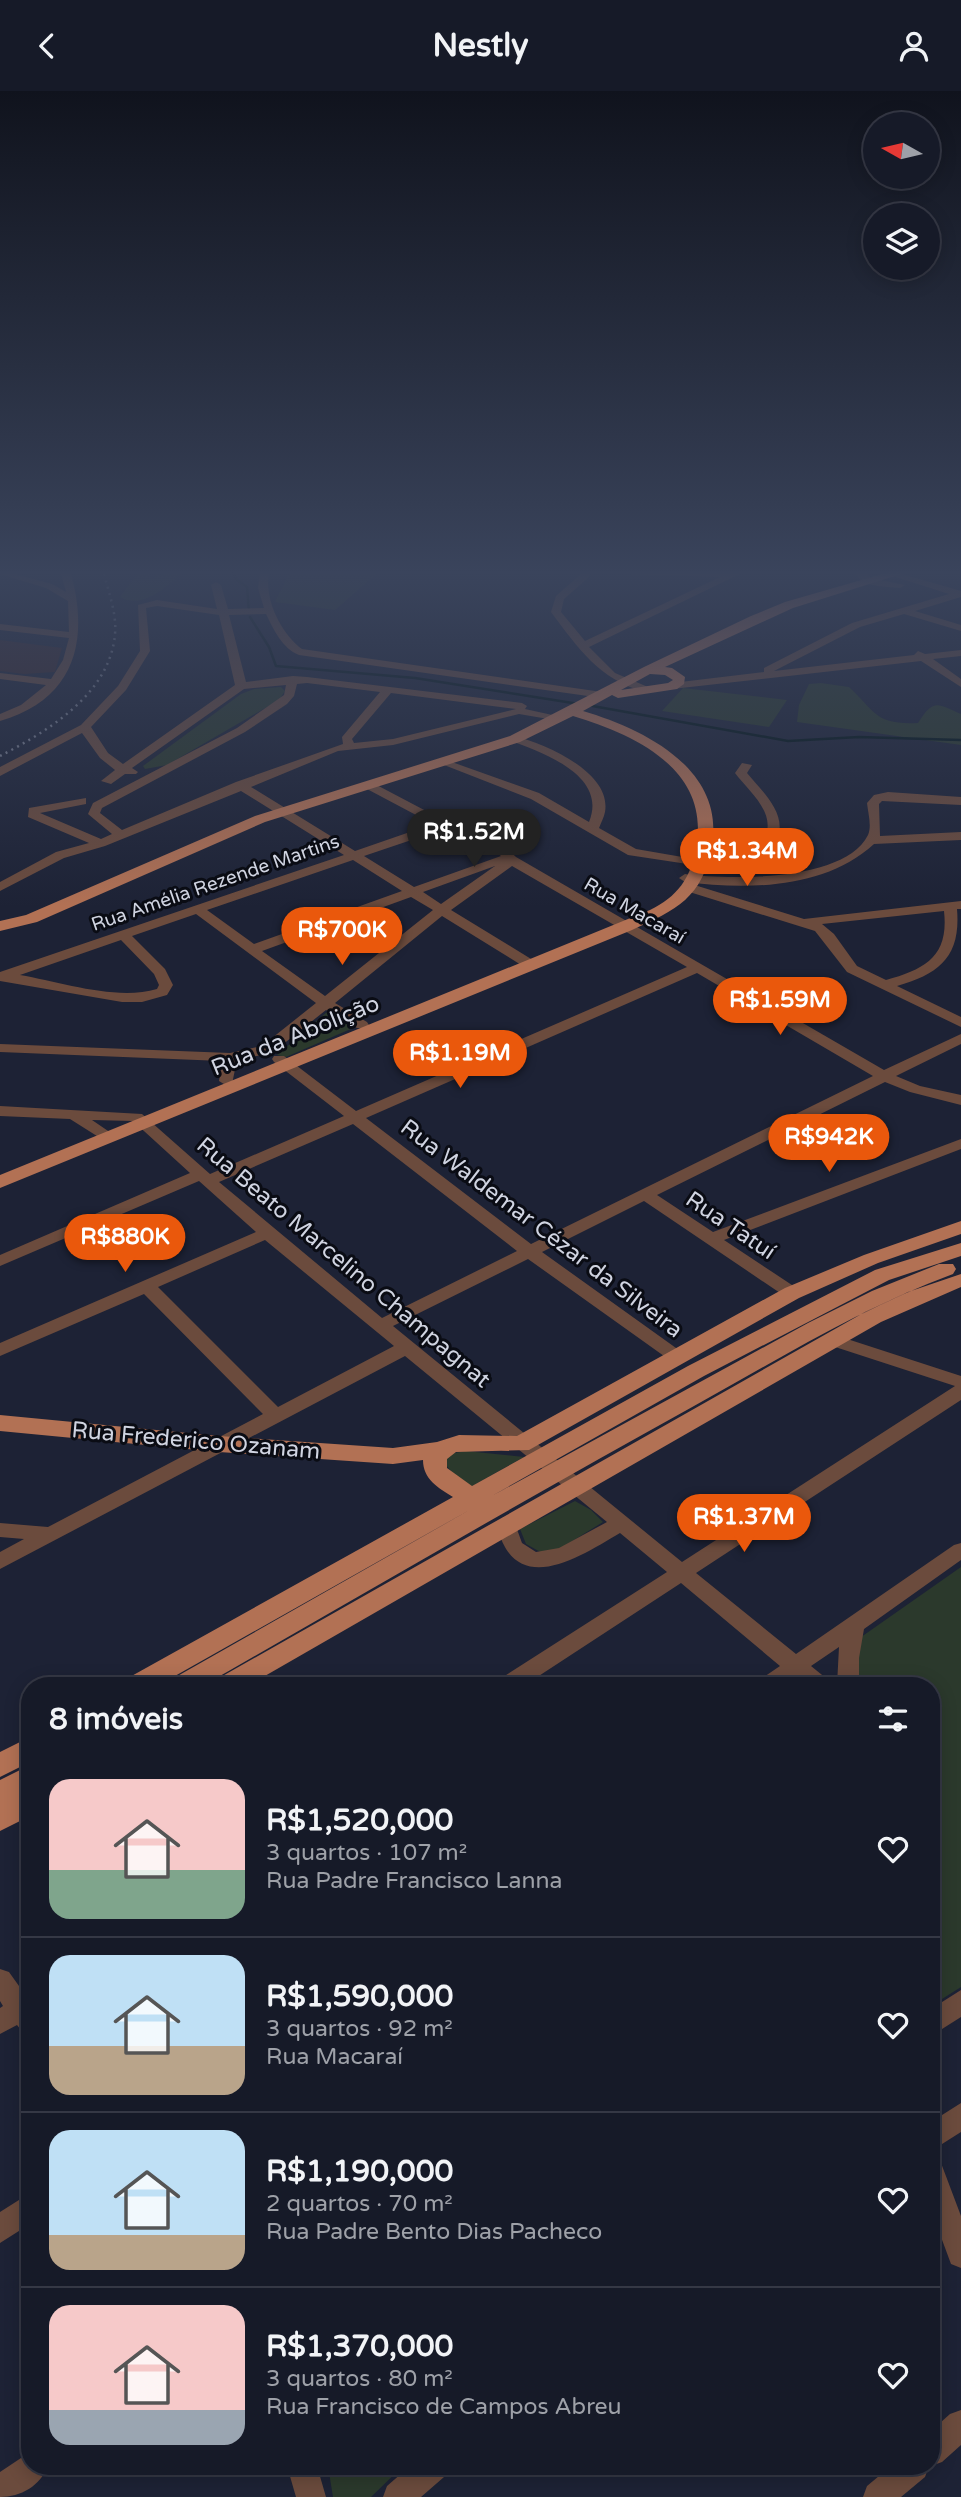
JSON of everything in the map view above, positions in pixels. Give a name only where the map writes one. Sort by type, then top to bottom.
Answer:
[{"type":"main road","points":[[584,706],[662,682]]},
{"type":"main road","points":[[0,926],[31,919],[248,824],[515,739],[584,706],[624,683]]},
{"type":"main road","name":"Rua da Abolição","points":[[0,1182],[278,1057],[663,910],[688,879],[709,823],[704,807],[690,780],[665,753],[584,706]]},
{"type":"main road","name":"Rua da Abolição","points":[[141,1120],[278,1057],[527,963]]},
{"type":"main road","name":"Rua da Abolição","points":[[0,1172],[104,1135]]},
{"type":"main road","points":[[240,1677],[490,1510],[538,1457],[677,1357],[792,1293],[870,1259],[961,1227]]},
{"type":"main road","points":[[538,1457],[839,1295],[882,1275],[961,1249]]},
{"type":"main road","points":[[438,1461],[459,1443],[481,1442],[538,1457],[904,1283],[961,1264]]},
{"type":"main road","points":[[153,1677],[490,1510],[576,1488],[832,1340],[915,1297],[961,1280]]},
{"type":"main road","name":"Rua Frederico Ozanam","points":[[0,1423],[438,1461],[452,1485],[490,1510]]},
{"type":"main road","points":[[481,1442],[496,1424]]},
{"type":"main road","points":[[197,1677],[490,1510]]},
{"type":"main road","points":[[0,1766],[21,1753]]},
{"type":"main road","points":[[0,1794],[21,1781]]},
{"type":"main road","points":[[0,1819],[21,1806]]},
{"type":"street","points":[[0,687],[24,682]]},
{"type":"street","points":[[50,682],[55,683]]},
{"type":"street","points":[[0,772],[85,727],[126,682]]},
{"type":"street","points":[[107,781],[240,686],[273,682]]},
{"type":"street","points":[[120,834],[94,814],[97,806],[241,730],[283,702],[289,696],[292,682]]},
{"type":"street","points":[[317,682],[533,707],[584,706]]},
{"type":"street","points":[[459,682],[584,706]]},
{"type":"street","points":[[0,718],[24,709],[55,683]]},
{"type":"street","points":[[624,683],[644,689]]},
{"type":"street","points":[[349,745],[346,739],[351,730],[389,689]]},
{"type":"street","points":[[368,742],[498,709],[508,704]]},
{"type":"street","points":[[519,711],[584,706]]},
{"type":"street","points":[[0,887],[60,855],[101,843],[240,785],[349,745],[393,742],[533,707]]},
{"type":"street","points":[[85,727],[93,743],[107,759],[122,770],[160,775]]},
{"type":"street","points":[[515,739],[553,754],[580,772],[590,784],[600,807],[598,819],[592,829]]},
{"type":"street","points":[[445,763],[536,796],[632,852],[688,879],[829,934],[844,961],[852,969],[961,1023]]},
{"type":"street","points":[[702,843],[761,839],[773,833],[775,828],[769,811],[741,773],[746,765]]},
{"type":"street","points":[[240,785],[527,963]]},
{"type":"street","name":"Rua Macaraí","points":[[371,786],[443,825],[484,834],[509,859],[884,1076],[915,1089],[961,1101]]},
{"type":"street","points":[[871,841],[875,829],[873,803],[878,797],[961,801]]},
{"type":"street","points":[[82,801],[44,808],[33,811],[32,814],[101,843]]},
{"type":"street","name":"Rua Amélia Rezende Martins","points":[[1,976],[443,825]]},
{"type":"street","points":[[688,879],[744,883],[796,877],[846,859],[871,841],[961,836]]},
{"type":"street","points":[[254,949],[509,859]]},
{"type":"street","points":[[0,1048],[278,1057],[325,1003],[509,859]]},
{"type":"street","points":[[445,881],[465,884],[468,891]]},
{"type":"street","points":[[805,923],[955,905],[957,943],[951,954],[933,970],[885,985]]},
{"type":"street","points":[[197,909],[325,1003],[362,1025]]},
{"type":"street","points":[[1,976],[142,999],[162,992],[166,985],[160,972],[122,934]]},
{"type":"street","points":[[0,1261],[355,1116],[697,968]]},
{"type":"street","points":[[379,1326],[961,1038]]},
{"type":"street","points":[[227,1081],[230,1057]]},
{"type":"street","name":"Rua Waldemar Cézar da Silveira","points":[[278,1057],[530,1252],[677,1357]]},
{"type":"street","points":[[0,1111],[70,1112],[141,1120]]},
{"type":"street","points":[[70,1112],[104,1135]]},
{"type":"street","name":"Rua Beato Marcelino Champagnat","points":[[141,1120],[267,1233],[496,1424],[808,1677]]},
{"type":"street","points":[[711,1239],[961,1144]]},
{"type":"street","name":"Rua Tatuí","points":[[644,1194],[792,1293]]},
{"type":"street","points":[[0,1350],[267,1233]]},
{"type":"street","points":[[146,1286],[276,1416]]},
{"type":"street","points":[[832,1340],[961,1382]]},
{"type":"street","points":[[0,1561],[405,1348]]},
{"type":"street","points":[[520,1677],[961,1391]]},
{"type":"street","points":[[490,1510],[519,1553],[527,1558],[546,1561],[620,1524]]},
{"type":"street","points":[[0,1530],[49,1534]]},
{"type":"street","points":[[781,1677],[961,1550]]},
{"type":"street","points":[[848,1677],[848,1658],[854,1625]]},
{"type":"street","points":[[0,1980],[20,2014]]},
{"type":"street","points":[[940,2018],[959,2006]]},
{"type":"street","points":[[940,2131],[961,2116]]},
{"type":"street","points":[[940,2196],[961,2253]]},
{"type":"street","points":[[0,2229],[21,2214]]},
{"type":"street","points":[[940,2443],[961,2425]]},
{"type":"street","points":[[0,2491],[21,2475]]},
{"type":"street","points":[[305,2475],[311,2497]]},
{"type":"street","points":[[398,2497],[423,2475]]},
{"type":"street","points":[[878,2497],[904,2475]]},
{"type":"green space","points":[[809,684],[849,687],[871,710],[893,722],[918,723],[928,710],[936,705],[961,714],[961,745],[797,722],[799,705]]},
{"type":"green space","points":[[281,687],[285,691],[279,700],[167,765],[145,769],[143,766],[241,694],[254,689]]},
{"type":"green space","points":[[683,688],[787,700],[769,727],[662,711]]},
{"type":"green space","points":[[327,1012],[353,1028],[286,1057],[277,1055]]},
{"type":"green space","points":[[466,1451],[524,1457],[467,1489],[443,1462],[448,1454]]},
{"type":"green space","points":[[575,1501],[591,1510],[603,1522],[561,1548],[544,1554],[526,1544],[520,1529]]},
{"type":"green space","points":[[961,1567],[961,1987],[940,2000],[940,1677],[843,1677],[840,1669],[854,1642]]},
{"type":"green space","points":[[329,2475],[394,2475],[371,2497],[333,2497]]},
{"type":"waterway","points":[[442,682],[579,704]]},
{"type":"waterway","points":[[587,705],[788,741],[859,737],[961,740]]},
{"type":"railway","points":[[0,756],[56,722],[74,708],[96,682]]}]
